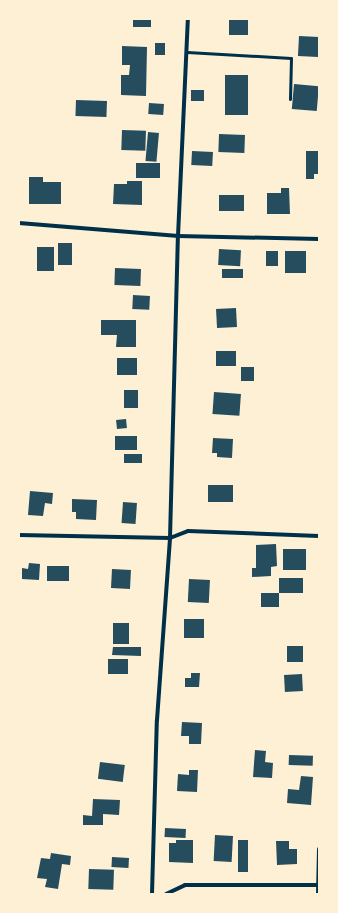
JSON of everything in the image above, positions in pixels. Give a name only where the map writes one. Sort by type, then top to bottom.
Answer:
[{"type":"street","points":[[152,894],[157,720],[170,538],[178,236],[188,19]]},
{"type":"street","points":[[19,223],[178,236],[319,239]]},
{"type":"street","points":[[19,535],[170,538],[188,531],[319,536]]},
{"type":"street","points":[[318,894],[319,849]]},
{"type":"street","points":[[166,894],[185,884],[318,885]]},
{"type":"lane","points":[[187,52],[291,58],[290,99]]},
{"type":"building","points":[[133,19],[151,19],[151,27],[133,27]]},
{"type":"building","points":[[229,19],[248,19],[248,35],[229,35]]},
{"type":"building","points":[[299,36],[319,37],[318,57],[298,56]]},
{"type":"building","points":[[155,43],[165,43],[165,55],[155,55]]},
{"type":"building","points":[[122,46],[147,47],[146,96],[121,95],[121,75],[129,75],[130,65],[122,65]]},
{"type":"building","points":[[225,75],[248,75],[248,115],[225,115]]},
{"type":"building","points":[[294,84],[319,86],[317,111],[292,109]]},
{"type":"building","points":[[191,90],[204,90],[204,101],[191,101]]},
{"type":"building","points":[[76,100],[107,101],[106,117],[75,116]]},
{"type":"building","points":[[149,103],[164,104],[163,115],[148,114]]},
{"type":"building","points":[[122,130],[146,131],[145,151],[121,150]]},
{"type":"building","points":[[148,132],[159,133],[156,162],[145,161]]},
{"type":"building","points":[[219,134],[245,135],[244,153],[218,152]]},
{"type":"building","points":[[192,151],[213,152],[212,166],[191,165]]},
{"type":"building","points":[[306,151],[319,151],[319,174],[314,174],[314,179],[306,179]]},
{"type":"building","points":[[136,163],[160,163],[160,178],[136,178]]},
{"type":"building","points":[[29,177],[43,177],[43,182],[61,182],[61,204],[29,204]]},
{"type":"building","points":[[127,181],[142,181],[142,205],[113,204],[114,184],[127,184]]},
{"type":"building","points":[[281,188],[289,188],[290,214],[267,214],[267,193],[281,193]]},
{"type":"building","points":[[219,195],[244,195],[244,211],[219,211]]},
{"type":"building","points":[[58,243],[72,243],[72,265],[58,265]]},
{"type":"building","points":[[37,247],[54,247],[54,271],[37,271]]},
{"type":"building","points":[[219,249],[241,250],[240,266],[218,265]]},
{"type":"building","points":[[266,251],[278,251],[278,266],[266,266]]},
{"type":"building","points":[[285,251],[306,251],[306,273],[285,273]]},
{"type":"building","points":[[115,268],[141,269],[140,286],[114,285]]},
{"type":"building","points":[[222,269],[243,269],[243,278],[222,278]]},
{"type":"building","points":[[133,295],[150,296],[149,310],[132,309]]},
{"type":"building","points":[[236,308],[237,327],[217,328],[216,309]]},
{"type":"building","points":[[101,320],[136,320],[136,347],[116,347],[117,335],[101,335]]},
{"type":"building","points":[[216,351],[236,351],[236,366],[216,366]]},
{"type":"building","points":[[117,358],[137,358],[137,375],[117,375]]},
{"type":"building","points":[[241,367],[254,367],[254,381],[241,381]]},
{"type":"building","points":[[124,390],[138,390],[138,408],[124,408]]},
{"type":"building","points":[[214,392],[241,394],[239,416],[212,414]]},
{"type":"building","points":[[126,419],[127,428],[117,429],[116,420]]},
{"type":"building","points":[[115,436],[137,436],[137,450],[115,450]]},
{"type":"building","points":[[213,438],[233,439],[232,458],[217,457],[217,453],[212,453]]},
{"type":"building","points":[[124,454],[142,454],[142,463],[124,463]]},
{"type":"building","points":[[208,485],[233,485],[233,502],[208,502]]},
{"type":"building","points":[[30,491],[53,493],[52,504],[45,503],[43,516],[28,515]]},
{"type":"building","points":[[72,499],[97,500],[96,520],[76,519],[76,512],[72,512]]},
{"type":"building","points":[[123,502],[137,503],[136,524],[122,523]]},
{"type":"building","points":[[276,544],[277,566],[271,567],[271,576],[252,577],[252,568],[256,568],[256,545]]},
{"type":"building","points":[[283,549],[306,549],[306,570],[283,570]]},
{"type":"building","points":[[29,563],[40,564],[39,580],[22,579],[22,568],[28,569]]},
{"type":"building","points":[[47,566],[69,566],[69,581],[47,581]]},
{"type":"building","points":[[112,569],[131,570],[130,589],[111,588]]},
{"type":"building","points":[[279,578],[303,578],[303,593],[279,593]]},
{"type":"building","points":[[189,579],[210,580],[209,603],[188,602]]},
{"type":"building","points":[[261,593],[279,593],[279,607],[261,607]]},
{"type":"building","points":[[184,619],[204,619],[204,638],[184,638]]},
{"type":"building","points":[[113,623],[129,623],[129,644],[113,644]]},
{"type":"building","points":[[287,646],[303,646],[303,662],[287,662]]},
{"type":"building","points":[[113,647],[141,647],[141,656],[112,655]]},
{"type":"building","points":[[108,659],[128,659],[128,674],[108,674]]},
{"type":"building","points":[[191,673],[200,673],[199,687],[185,687],[185,678],[191,678]]},
{"type":"building","points":[[302,674],[303,691],[285,692],[284,675]]},
{"type":"building","points":[[182,722],[202,723],[201,744],[189,744],[189,736],[181,736]]},
{"type":"building","points":[[255,750],[266,751],[265,762],[273,763],[272,778],[253,777]]},
{"type":"building","points":[[289,755],[313,756],[313,766],[289,765]]},
{"type":"building","points":[[100,762],[125,765],[123,782],[98,779]]},
{"type":"building","points":[[189,770],[198,770],[197,792],[177,791],[178,774],[189,775]]},
{"type":"building","points":[[301,776],[313,777],[311,805],[287,803],[288,789],[299,790]]},
{"type":"building","points":[[93,799],[120,800],[119,815],[103,814],[103,825],[83,825],[83,815],[92,816]]},
{"type":"building","points":[[165,828],[186,829],[186,838],[165,837]]},
{"type":"building","points":[[215,835],[233,836],[232,862],[214,861]]},
{"type":"building","points":[[176,840],[193,840],[193,863],[169,862],[169,843],[176,843]]},
{"type":"building","points":[[238,840],[248,840],[248,872],[238,872]]},
{"type":"building","points":[[276,841],[289,841],[289,849],[297,849],[297,864],[277,865]]},
{"type":"building","points":[[51,853],[71,856],[70,865],[62,864],[58,889],[45,887],[47,879],[37,878],[41,858],[50,859]]},
{"type":"building","points":[[112,857],[129,858],[128,868],[111,867]]},
{"type":"building","points":[[89,869],[114,870],[113,890],[88,889]]}]
